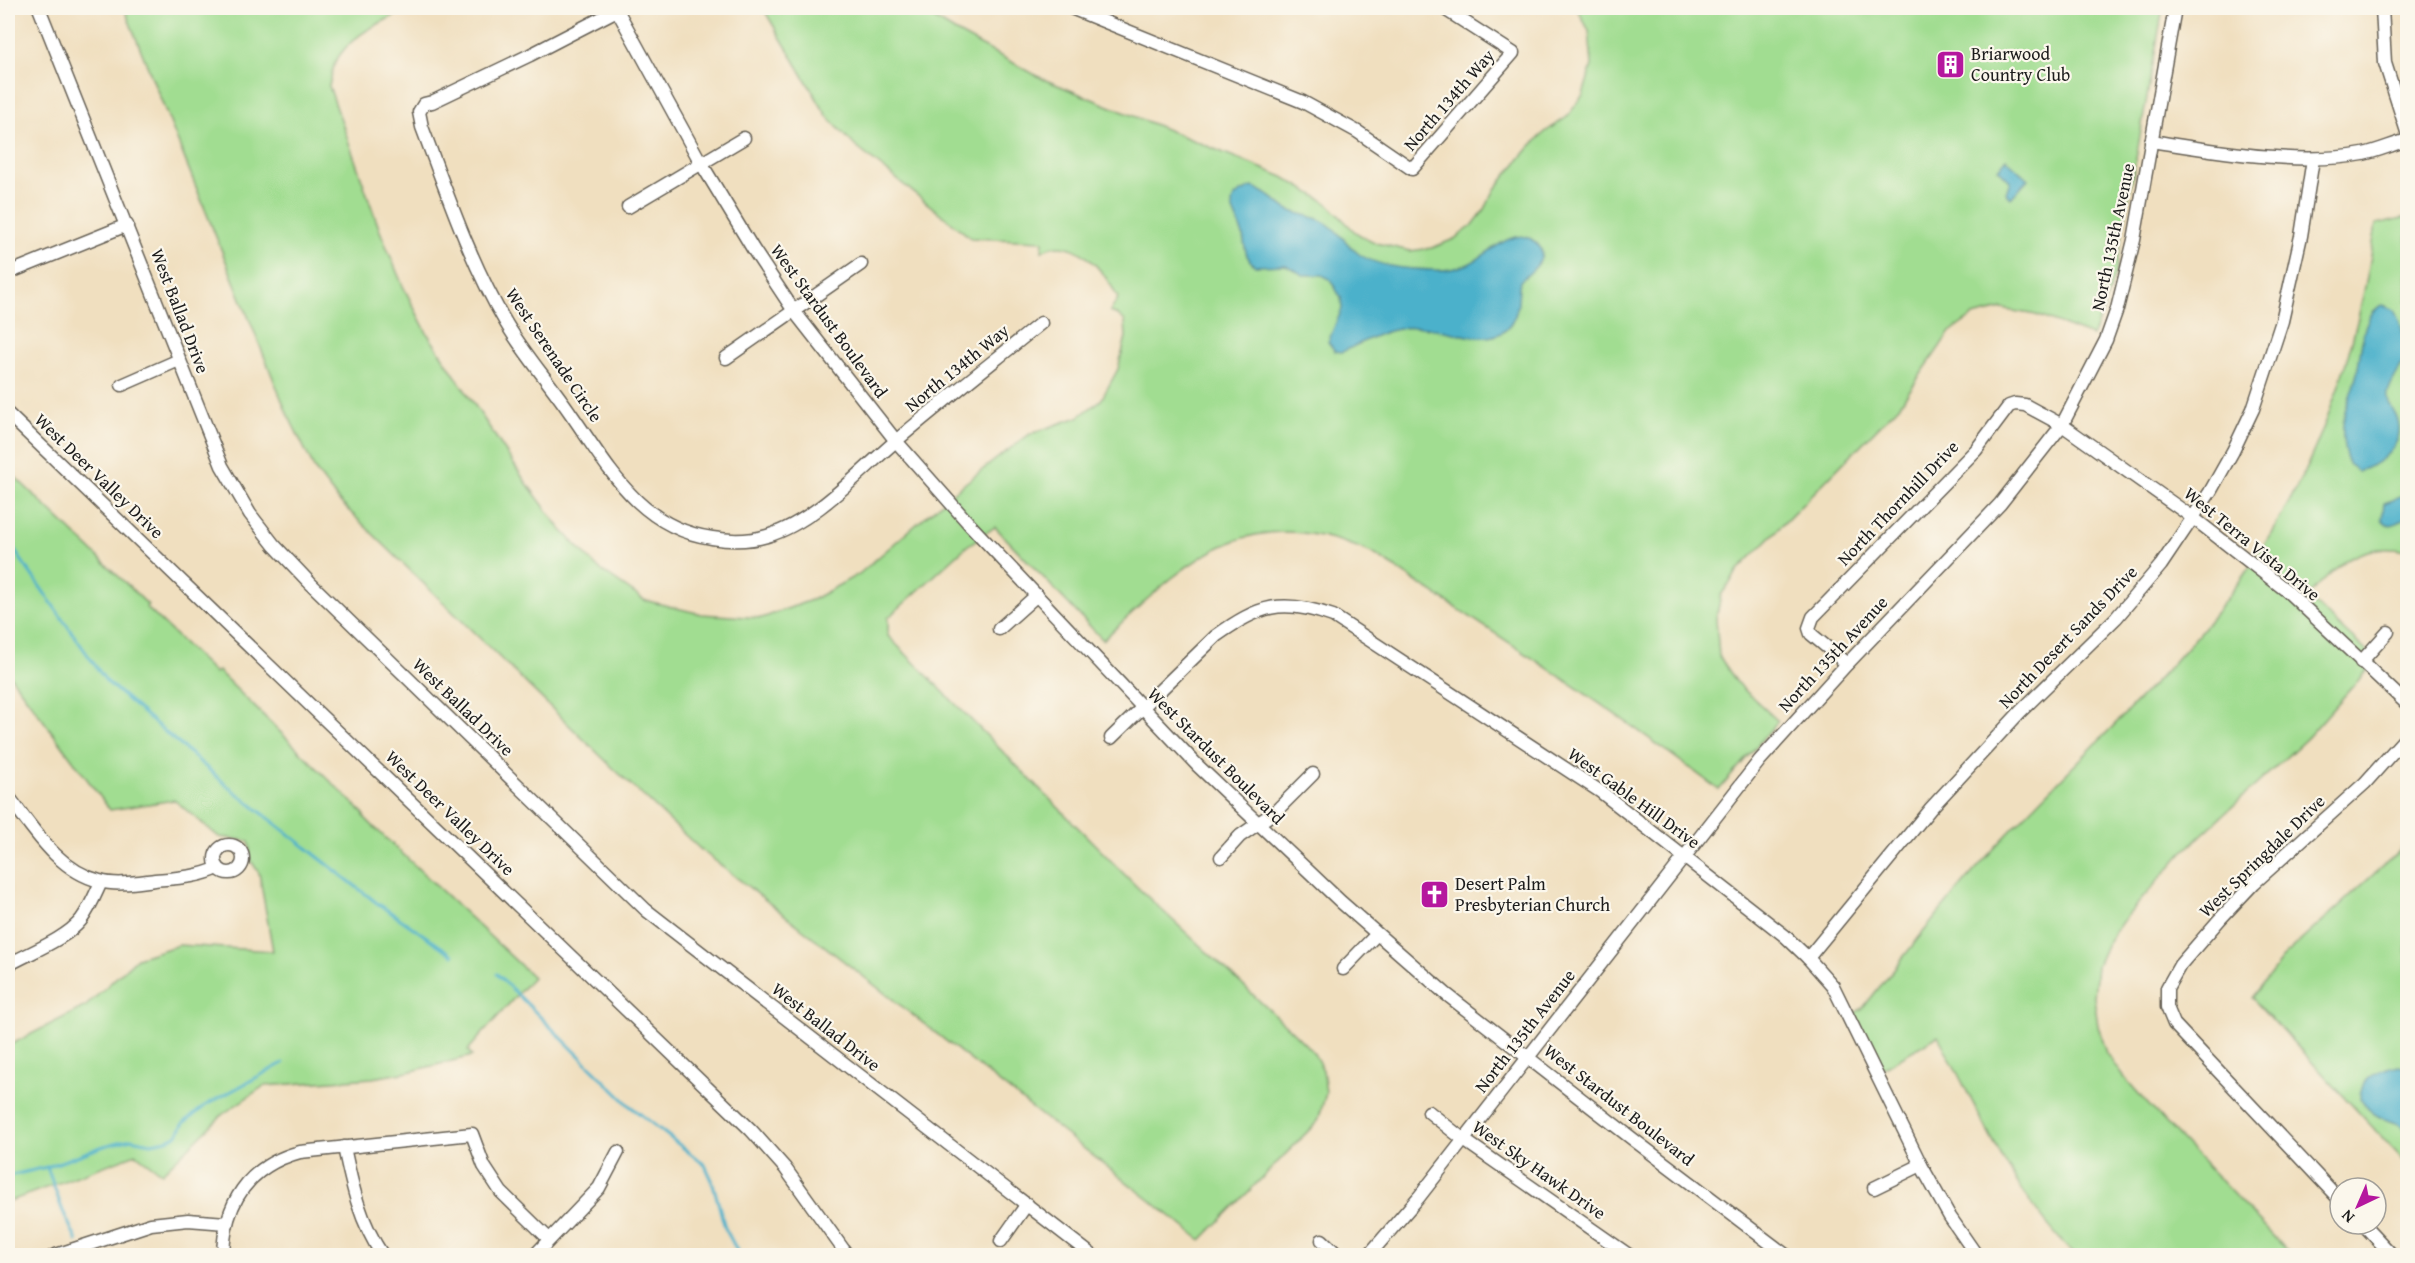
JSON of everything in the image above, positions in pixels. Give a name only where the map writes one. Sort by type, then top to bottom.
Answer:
[{"type":"street","name":"West Ballad Drive","points":[[39,8],[222,466],[250,514],[274,545],[309,583],[646,910],[1093,1256]]},
{"type":"street","name":"West Stardust Boulevard","points":[[618,8],[701,163],[794,311],[896,441],[971,526],[1143,708],[1257,824],[1377,934],[1446,994],[1787,1256]]},
{"type":"street","name":"West Serenade Circle","points":[[618,8],[530,55],[424,104],[420,108],[419,118],[453,209],[506,324],[607,467],[636,501],[674,528],[695,536],[741,540],[766,537],[794,525],[816,510],[896,441]]},
{"type":"street","name":"North 134th Way","points":[[1071,8],[1303,102],[1358,132],[1412,170],[1513,53],[1443,8]]},
{"type":"street","name":"North 135th Avenue","points":[[1368,1256],[1419,1197],[1760,760],[1847,664],[2000,504],[2062,425],[2106,340],[2117,309],[2134,240],[2175,8]]},
{"type":"street","points":[[2382,8],[2385,63],[2408,135]]},
{"type":"street","points":[[628,207],[744,138]]},
{"type":"street","points":[[2151,141],[2215,151],[2313,159],[2364,154],[2408,140]]},
{"type":"street","name":"North Desert Sands Drive","points":[[1808,957],[1930,808],[2020,712],[2116,618],[2160,565],[2193,517],[2233,451],[2256,398],[2282,321],[2301,236],[2313,159]]},
{"type":"street","points":[[8,273],[127,225]]},
{"type":"street","points":[[726,358],[861,264]]},
{"type":"street","name":"North 134th Way","points":[[896,441],[1041,323]]},
{"type":"street","points":[[122,385],[179,360]]},
{"type":"street","name":"North Thornhill Drive","points":[[1847,664],[1811,634],[1809,628],[1813,617],[1976,450],[2009,406],[2025,405],[2062,425]]},
{"type":"street","name":"West Deer Valley Drive","points":[[8,414],[751,1130],[784,1168],[848,1256]]},
{"type":"street","name":"West Terra Vista Drive","points":[[2062,425],[2193,517],[2287,591],[2408,705]]},
{"type":"street","points":[[999,629],[1037,595]]},
{"type":"street","name":"West Gable Hill Drive","points":[[1143,708],[1216,636],[1236,621],[1257,610],[1280,606],[1306,607],[1333,616],[1600,792],[1785,936],[1808,957],[1833,986],[1921,1165],[1950,1217],[1977,1256]]},
{"type":"street","points":[[2361,662],[2388,632]]},
{"type":"street","points":[[1111,738],[1143,708]]},
{"type":"street","name":"West Springdale Drive","points":[[2328,1187],[2174,1024],[2167,1007],[2167,988],[2180,965],[2254,883],[2365,783],[2408,735]]},
{"type":"street","points":[[1221,856],[1240,836],[1276,811],[1313,774]]},
{"type":"street","points":[[8,796],[62,861],[78,872],[101,882],[181,878],[207,873],[218,868]]},
{"type":"street","points":[[8,965],[68,933],[80,922],[101,882]]},
{"type":"street","points":[[1343,969],[1377,934]]},
{"type":"street","name":"West Sky Hawk Drive","points":[[1429,1112],[1464,1140],[1630,1256]]},
{"type":"street","points":[[223,1256],[226,1223],[231,1206],[261,1169],[284,1156],[300,1152],[472,1134],[484,1166],[501,1192],[549,1239]]},
{"type":"street","points":[[344,1147],[355,1198],[383,1256]]},
{"type":"street","points":[[534,1256],[600,1188],[618,1152]]},
{"type":"street","points":[[1874,1188],[1921,1165]]},
{"type":"street","points":[[1001,1241],[1028,1204]]},
{"type":"street","points":[[53,1256],[75,1252],[151,1224],[170,1221],[226,1223]]},
{"type":"street","points":[[2374,1236],[2393,1256]]},
{"type":"street","points":[[1322,1240],[1339,1256]]},
{"type":"green space","name":"Briarwood Country Club","points":[[124,8],[410,8],[378,24],[349,44],[335,63],[329,86],[380,231],[402,284],[427,333],[523,478],[560,528],[598,568],[644,600],[701,614],[762,618],[814,599],[859,574],[955,491],[1030,434],[1078,417],[1101,400],[1118,369],[1126,337],[1125,321],[1110,312],[1118,298],[1105,277],[1088,258],[1066,247],[1054,246],[1042,251],[1043,241],[971,238],[855,146],[827,116],[763,8],[917,8],[1043,79],[1283,177],[1326,202],[1355,232],[1372,242],[1410,251],[1432,248],[1454,239],[1472,226],[1485,209],[1495,189],[1529,148],[1545,132],[1567,117],[1583,95],[1592,65],[1589,31],[1577,8],[2163,8],[2116,270],[2092,336],[2036,315],[2002,309],[1973,316],[1950,332],[1899,406],[1740,568],[1721,595],[1716,619],[1719,656],[1738,684],[1778,721],[1719,790],[1592,698],[1374,554],[1330,538],[1291,532],[1256,535],[1224,545],[1194,562],[1165,584],[1103,640],[995,527],[967,546],[888,618],[888,636],[1136,886],[1293,1032],[1313,1052],[1323,1070],[1326,1093],[1318,1121],[1201,1240],[700,849],[613,768],[338,500],[315,470],[287,413]]},
{"type":"green space","points":[[2407,217],[2407,551],[2376,549],[2363,552],[2329,574],[2308,597],[2376,660],[2307,738],[2182,853],[2122,922],[2106,945],[2097,966],[2094,997],[2098,1026],[2107,1053],[2146,1102],[2291,1255],[2075,1255],[2053,1231],[2015,1179],[1938,1036],[1881,1069],[1853,1014],[1863,1008],[1938,914],[1997,846],[2164,673],[2219,609],[2244,575],[2293,494],[2314,451],[2331,407],[2358,317],[2376,224]]},
{"type":"green space","points":[[8,470],[141,598],[148,605],[146,607],[215,673],[218,671],[364,814],[364,817],[374,827],[533,977],[468,1050],[472,1056],[408,1072],[372,1078],[264,1086],[223,1114],[162,1173],[136,1154],[8,1202],[8,1046],[86,1006],[137,958],[179,945],[273,951],[259,873],[251,861],[249,841],[219,837],[174,800],[110,810],[8,673]]},
{"type":"green space","points":[[2407,844],[2407,1164],[2252,998],[2285,955]]},
{"type":"water","points":[[2006,159],[2028,179],[2011,198],[2006,193],[2010,181],[1998,169]]},
{"type":"water","points":[[1253,187],[1287,209],[1314,217],[1327,224],[1359,254],[1385,265],[1425,270],[1455,268],[1473,262],[1506,240],[1523,236],[1538,245],[1541,256],[1536,267],[1520,281],[1517,309],[1511,324],[1501,333],[1489,337],[1475,337],[1430,328],[1405,328],[1377,335],[1342,352],[1335,351],[1328,342],[1342,309],[1341,298],[1330,279],[1322,275],[1303,275],[1286,265],[1255,266],[1247,256],[1232,201],[1235,196]]},
{"type":"water","points":[[2383,305],[2394,310],[2405,341],[2402,364],[2388,393],[2389,403],[2397,418],[2398,436],[2390,452],[2375,464],[2358,471],[2348,464],[2344,447],[2343,423],[2356,377],[2365,326],[2375,310]]},
{"type":"water","points":[[2407,495],[2407,516],[2391,525],[2385,523],[2382,519],[2384,503]]},
{"type":"water","points":[[2399,1065],[2407,1068],[2407,1133],[2398,1124],[2373,1113],[2360,1099],[2363,1085],[2372,1075]]},
{"type":"waterway","points":[[8,541],[106,681],[230,788],[377,903],[453,955]]},
{"type":"waterway","points":[[497,974],[630,1106],[705,1165],[712,1180],[725,1228],[740,1256]]},
{"type":"waterway","points":[[8,1176],[47,1167],[104,1146],[131,1139],[151,1143],[167,1140],[176,1136],[184,1123],[206,1105],[283,1063]]},
{"type":"waterway","points":[[47,1167],[62,1209],[77,1241]]},
{"type":"place","name":"Briarwood Country Club","points":[[1950,64]]},
{"type":"place","name":"Desert Palm Presbyterian Church","points":[[1434,894]]}]
